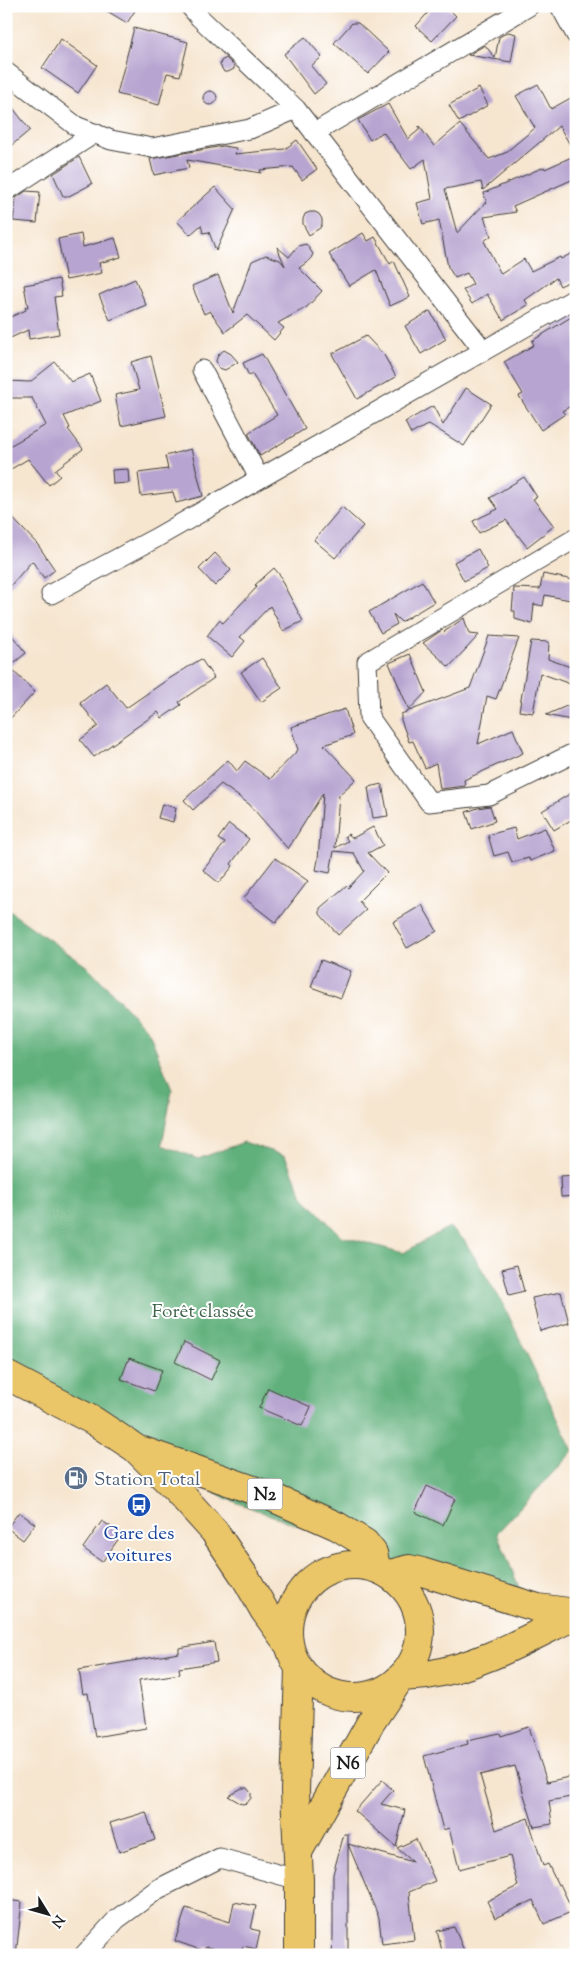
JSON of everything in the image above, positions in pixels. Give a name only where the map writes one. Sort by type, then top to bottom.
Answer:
[{"type":"highway","name":"N2","points":[[6,1375],[94,1421],[135,1448],[178,1490],[214,1531],[247,1580],[294,1657]]},
{"type":"highway","name":"N2","points":[[135,1448],[267,1494],[338,1526],[365,1543],[383,1571]]},
{"type":"highway","points":[[300,1955],[295,1791],[294,1657],[288,1625],[293,1606],[303,1588],[318,1575],[336,1567],[356,1564],[383,1571],[409,1569],[538,1608],[576,1614]]},
{"type":"highway","points":[[294,1657],[313,1683],[330,1692],[348,1697],[368,1696],[386,1689],[402,1677],[413,1661],[420,1642],[420,1623],[416,1604],[405,1587],[383,1571]]},
{"type":"highway","points":[[402,1677],[432,1674],[461,1666],[494,1654],[576,1614]]},
{"type":"highway","name":"N6","points":[[298,1852],[371,1722],[402,1677]]},
{"type":"street","points":[[190,6],[199,17],[296,109],[482,350]]},
{"type":"street","points":[[314,133],[529,6]]},
{"type":"street","points":[[560,6],[576,35]]},
{"type":"street","points":[[6,72],[76,126],[112,140],[152,148],[250,129],[296,109]]},
{"type":"street","points":[[6,191],[95,133]]},
{"type":"street","points":[[51,594],[154,539],[576,298]]},
{"type":"street","points":[[202,370],[259,478]]},
{"type":"street","points":[[576,538],[367,662],[369,717],[429,802],[489,795],[576,752]]},
{"type":"street","points":[[84,1955],[117,1919],[158,1889],[220,1858],[299,1880]]},
{"type":"green space","name":"Forêt classée","points":[[6,909],[89,968],[149,1032],[172,1090],[162,1145],[198,1159],[244,1142],[285,1156],[304,1198],[341,1236],[403,1253],[449,1227],[464,1240],[503,1304],[573,1451],[497,1533],[528,1610],[225,1498],[153,1452],[6,1388]]},
{"type":"building","points":[[99,6],[138,6],[127,23]]},
{"type":"building","points":[[434,6],[446,6],[456,16],[432,41],[416,26]]},
{"type":"building","points":[[352,23],[358,23],[389,52],[368,74],[334,43]]},
{"type":"building","points":[[134,28],[188,42],[180,76],[167,73],[159,105],[117,94]]},
{"type":"building","points":[[508,32],[516,34],[511,62],[468,55],[485,45],[495,58],[499,37]]},
{"type":"building","points":[[305,37],[322,57],[311,66],[326,84],[314,94],[284,54]]},
{"type":"building","points":[[61,39],[97,65],[78,93],[42,68]]},
{"type":"building","points":[[226,58],[234,66],[234,69],[224,72],[220,65],[221,61]]},
{"type":"building","points":[[538,84],[551,109],[576,95],[576,155],[576,178],[513,206],[516,212],[484,217],[491,236],[484,241],[501,274],[524,259],[531,271],[576,251],[576,278],[560,286],[556,278],[525,300],[528,305],[503,320],[487,294],[472,304],[463,290],[473,284],[467,273],[455,278],[448,267],[439,220],[423,224],[417,203],[432,199],[425,159],[411,169],[383,132],[370,140],[358,120],[388,104],[408,139],[419,130],[419,126],[434,146],[460,124],[489,159],[505,153],[535,128],[516,96]],"holes":[[[559,126],[576,155],[484,193],[486,202],[457,233],[445,189],[481,182],[483,190]]]},
{"type":"building","points":[[479,88],[488,105],[459,122],[449,105]]},
{"type":"building","points":[[210,91],[215,93],[217,98],[215,103],[210,105],[205,103],[203,98],[205,93]]},
{"type":"building","points":[[6,99],[30,130],[6,150]]},
{"type":"building","points":[[297,140],[317,169],[302,180],[293,167],[260,170],[261,173],[187,160],[189,168],[154,175],[150,159],[223,146],[236,148],[235,154],[285,149]]},
{"type":"building","points":[[79,157],[92,184],[69,196],[63,196],[53,174]]},
{"type":"building","points":[[215,187],[235,209],[216,251],[209,232],[203,233],[201,225],[190,235],[177,221]]},
{"type":"building","points":[[26,191],[40,192],[37,223],[13,221],[16,198]]},
{"type":"building","points":[[310,212],[319,214],[322,224],[320,228],[309,235],[303,224],[303,219],[305,214]]},
{"type":"building","points":[[363,233],[368,241],[375,237],[390,264],[394,261],[410,297],[390,306],[376,270],[349,286],[329,254]]},
{"type":"building","points":[[81,234],[83,247],[115,238],[121,257],[99,263],[102,273],[66,280],[58,239]]},
{"type":"building","points":[[306,244],[313,254],[310,260],[299,268],[322,291],[307,307],[278,323],[284,328],[274,340],[247,315],[225,332],[210,311],[204,314],[192,286],[218,275],[233,313],[252,261],[266,255],[280,260],[285,266],[277,247],[289,257],[298,246]]},
{"type":"building","points":[[59,279],[62,296],[54,297],[59,334],[29,339],[28,330],[6,340],[6,319],[26,310],[25,307],[28,307],[24,285]]},
{"type":"building","points":[[135,279],[146,305],[110,320],[99,295]]},
{"type":"building","points":[[430,311],[446,339],[421,354],[405,326]]},
{"type":"building","points":[[576,314],[576,403],[562,411],[565,414],[541,430],[519,396],[523,394],[504,362],[534,345],[532,341]]},
{"type":"building","points":[[366,336],[384,355],[396,377],[357,399],[332,354]]},
{"type":"building","points":[[224,350],[231,354],[238,362],[225,370],[219,368],[216,361],[218,355]]},
{"type":"building","points":[[262,354],[305,429],[260,456],[248,433],[277,415],[252,374],[249,376],[243,363]]},
{"type":"building","points":[[151,356],[166,416],[121,426],[115,395],[139,390],[131,362]]},
{"type":"building","points":[[55,362],[71,382],[90,374],[101,401],[64,416],[70,428],[68,429],[83,449],[55,470],[60,476],[49,485],[28,459],[6,472],[6,448],[46,425],[32,398],[6,398],[6,381],[30,382]]},
{"type":"building","points":[[466,388],[491,404],[464,446],[429,424],[411,434],[405,422],[433,406],[443,425]]},
{"type":"building","points":[[191,449],[203,496],[176,503],[173,492],[141,496],[138,473],[168,469],[165,456]]},
{"type":"building","points":[[128,469],[129,483],[113,484],[112,470]]},
{"type":"building","points":[[524,477],[537,497],[533,499],[554,526],[527,547],[506,520],[479,533],[473,521],[498,509],[490,498]]},
{"type":"building","points":[[342,507],[363,526],[335,558],[314,540]]},
{"type":"building","points":[[6,511],[38,545],[55,570],[44,578],[32,561],[6,591]]},
{"type":"building","points":[[478,549],[488,568],[464,581],[454,562]]},
{"type":"building","points":[[215,553],[231,570],[215,586],[199,569]]},
{"type":"building","points":[[274,568],[283,579],[281,580],[303,621],[283,631],[270,606],[240,637],[245,641],[232,657],[207,636],[219,620],[223,623],[257,587],[255,585]]},
{"type":"building","points":[[543,574],[574,580],[570,600],[545,595],[543,606],[534,604],[532,624],[515,619],[515,611],[512,611],[514,588],[540,589]]},
{"type":"building","points":[[422,581],[434,602],[401,622],[393,614],[397,624],[381,633],[369,612]]},
{"type":"building","points":[[464,618],[469,634],[479,635],[449,667],[423,643],[442,630],[444,632]]},
{"type":"building","points":[[6,628],[26,653],[9,667],[35,692],[6,723]]},
{"type":"building","points":[[489,636],[519,638],[496,699],[487,696],[478,744],[513,729],[523,753],[464,780],[465,786],[440,789],[436,763],[425,768],[413,741],[409,742],[401,720],[401,714],[470,688]]},
{"type":"building","points":[[531,641],[549,642],[548,659],[576,669],[573,685],[540,673],[533,713],[519,711]]},
{"type":"building","points":[[410,654],[426,692],[409,710],[389,663]]},
{"type":"building","points":[[262,658],[282,688],[261,702],[241,672]]},
{"type":"building","points":[[201,659],[214,678],[179,702],[181,705],[162,718],[158,712],[94,757],[80,740],[98,726],[80,703],[106,683],[126,708]]},
{"type":"building","points":[[576,702],[576,721],[546,715]]},
{"type":"building","points":[[345,709],[353,735],[324,745],[356,779],[339,795],[335,848],[348,841],[345,836],[348,834],[353,838],[373,827],[383,845],[368,853],[387,873],[359,901],[366,910],[338,935],[320,914],[320,908],[346,886],[348,888],[364,871],[354,853],[334,851],[330,873],[316,870],[323,793],[288,849],[249,804],[221,784],[193,810],[184,800],[228,760],[237,771],[245,761],[270,779],[298,750],[291,727]]},
{"type":"building","points":[[382,784],[388,816],[373,818],[368,787]]},
{"type":"building","points":[[576,790],[576,817],[554,830],[542,811]]},
{"type":"building","points":[[162,804],[176,808],[173,822],[158,818]]},
{"type":"building","points":[[490,806],[495,821],[472,829],[466,812]]},
{"type":"building","points":[[229,824],[249,839],[231,864],[233,866],[219,883],[203,870],[225,843],[218,839]]},
{"type":"building","points":[[514,828],[517,839],[545,828],[555,851],[530,861],[529,858],[512,862],[508,852],[494,856],[488,835]]},
{"type":"building","points":[[275,858],[308,881],[276,923],[244,898]]},
{"type":"building","points":[[422,905],[437,931],[407,948],[393,922]]},
{"type":"building","points":[[321,960],[351,971],[341,998],[311,987]]},
{"type":"building","points":[[576,1175],[576,1196],[561,1197],[560,1176]]},
{"type":"building","points":[[517,1265],[524,1291],[509,1295],[502,1269]]},
{"type":"building","points":[[561,1292],[569,1323],[540,1331],[532,1298]]},
{"type":"building","points":[[184,1342],[220,1360],[211,1380],[175,1362]]},
{"type":"building","points":[[129,1358],[162,1370],[154,1391],[121,1379]]},
{"type":"building","points":[[268,1388],[311,1407],[302,1426],[259,1408]]},
{"type":"building","points":[[427,1486],[455,1499],[443,1525],[415,1512]]},
{"type":"building","points":[[19,1512],[35,1524],[23,1540],[7,1528]]},
{"type":"building","points":[[102,1521],[122,1534],[102,1562],[83,1548]]},
{"type":"building","points":[[214,1642],[217,1662],[179,1668],[180,1674],[139,1680],[146,1728],[95,1737],[88,1693],[83,1694],[79,1670],[179,1653],[179,1648]]},
{"type":"building","points":[[529,1727],[547,1782],[573,1776],[576,1796],[549,1801],[552,1824],[534,1827],[515,1766],[480,1775],[496,1830],[528,1818],[543,1866],[548,1864],[573,1911],[544,1924],[533,1900],[495,1918],[487,1901],[518,1886],[510,1856],[459,1869],[449,1828],[443,1830],[424,1756],[468,1744],[467,1740],[500,1733],[501,1736]]},
{"type":"building","points":[[382,1780],[393,1790],[381,1804],[405,1810],[396,1847],[355,1811]]},
{"type":"building","points":[[242,1788],[247,1788],[251,1793],[251,1798],[247,1803],[242,1804],[228,1796]]},
{"type":"building","points":[[146,1812],[155,1840],[119,1852],[110,1823]]},
{"type":"building","points":[[344,1834],[348,1834],[348,1955],[332,1955],[333,1874]]},
{"type":"building","points":[[416,1839],[435,1881],[409,1892],[414,1940],[382,1944],[379,1918],[348,1844],[413,1862],[397,1848]]},
{"type":"building","points":[[6,1900],[22,1902],[16,1955],[6,1955]]},
{"type":"building","points":[[234,1902],[256,1906],[251,1929],[260,1931],[256,1949],[243,1946],[241,1954],[206,1947],[204,1951],[175,1941],[186,1908],[230,1922]]},
{"type":"building","points":[[454,1927],[466,1955],[443,1955],[437,1931]]},
{"type":"place","name":"Station Total","points":[[76,1478]]},
{"type":"place","name":"Gare des voitures","points":[[139,1505]]}]
